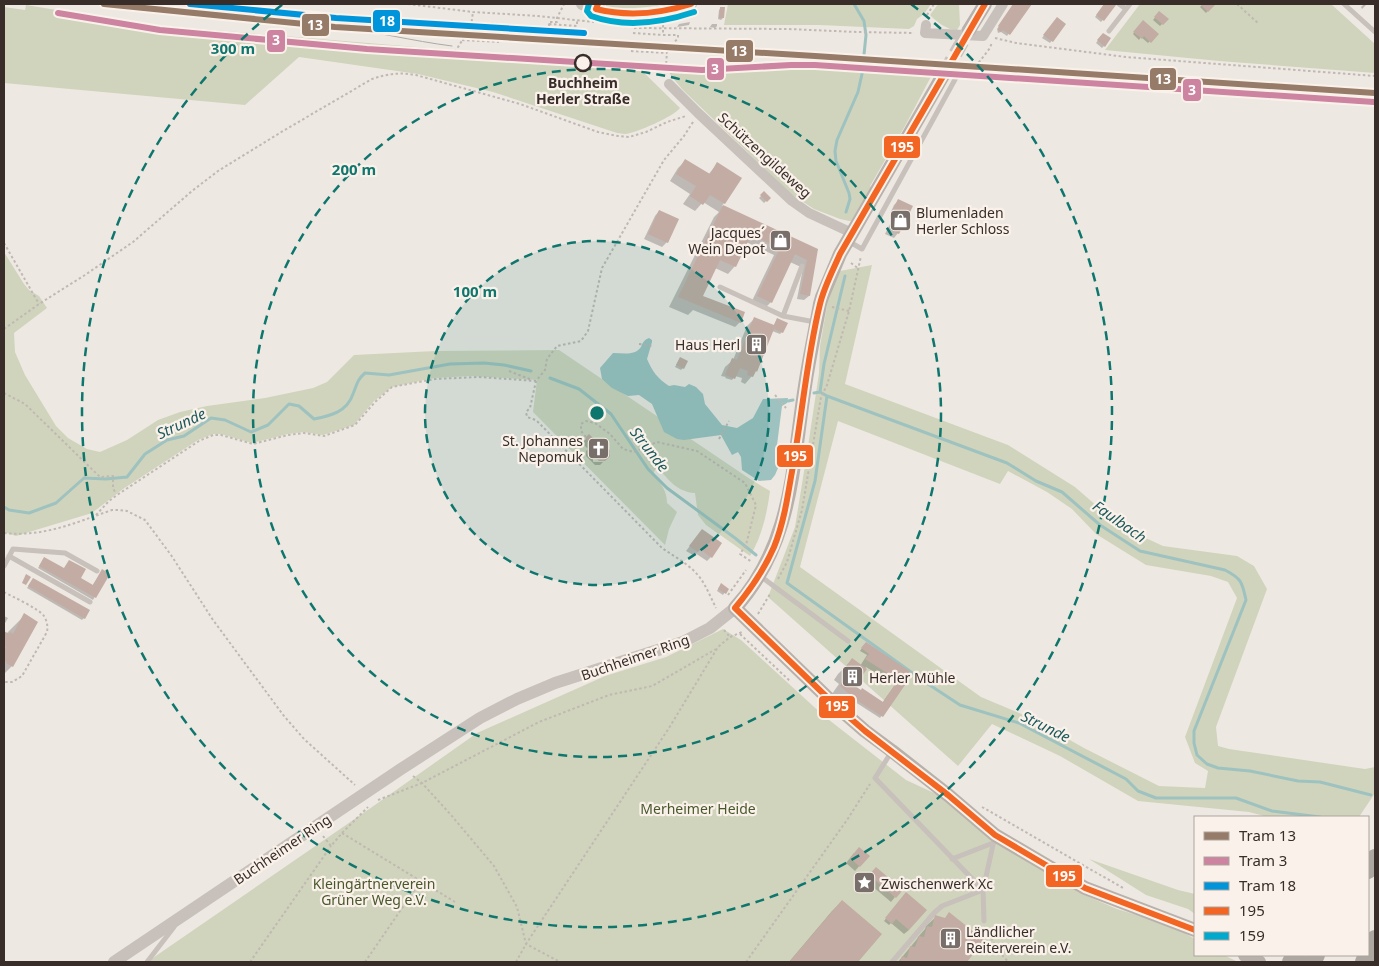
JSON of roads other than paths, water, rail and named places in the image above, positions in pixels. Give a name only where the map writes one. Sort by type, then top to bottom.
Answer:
[{"type":"highway","points":[[1369,952],[1375,939]]},
{"type":"main road","points":[[969,30],[986,4]]},
{"type":"main road","name":"Buchheimer Ring","points":[[735,608],[760,576],[783,522],[820,304],[840,254],[951,73]]},
{"type":"main road","points":[[735,608],[834,704],[865,731],[948,795],[994,839],[1085,888],[1194,930]]},
{"type":"main road","points":[[1247,956],[1259,962]]},
{"type":"street","points":[[582,4],[620,14],[639,14],[678,8],[690,4]]},
{"type":"street","points":[[925,29],[982,36],[1004,4]]},
{"type":"street","name":"Schützengildeweg","points":[[669,84],[792,201],[849,237]]},
{"type":"street","name":"Buchheimer Ring","points":[[114,962],[480,718],[517,699],[555,684],[683,642],[710,628],[735,608]]},
{"type":"lane","points":[[1119,4],[1126,9]]},
{"type":"lane","points":[[1109,31],[1130,4]]},
{"type":"lane","points":[[1344,4],[1374,28]]},
{"type":"lane","points":[[849,237],[862,249],[951,73]]},
{"type":"lane","points":[[783,316],[802,266]]},
{"type":"lane","points":[[720,287],[783,316],[816,323]]},
{"type":"lane","points":[[4,566],[13,549],[65,553],[97,571]]},
{"type":"lane","points":[[9,556],[90,602]]},
{"type":"lane","points":[[760,576],[848,641]]},
{"type":"lane","points":[[892,750],[875,778],[983,890]]},
{"type":"lane","points":[[952,859],[994,839]]},
{"type":"lane","points":[[984,922],[983,890],[994,839]]},
{"type":"lane","points":[[892,962],[942,906],[983,890]]},
{"type":"lane","points":[[146,962],[184,914]]},
{"type":"water","points":[[649,338],[652,342],[647,359],[656,374],[669,386],[685,387],[689,384],[696,387],[703,394],[705,404],[722,425],[737,428],[753,418],[763,399],[788,398],[787,403],[782,406],[777,445],[781,461],[771,480],[759,481],[742,470],[741,457],[738,452],[732,455],[721,435],[684,440],[677,439],[664,432],[652,404],[639,395],[628,396],[612,388],[602,379],[600,368],[613,353],[636,352],[643,342]]},
{"type":"waterway","name":"Faulbach","points":[[846,212],[850,199],[849,193],[836,161],[835,151],[837,140],[858,92],[862,74],[866,35],[864,21],[854,4]]},
{"type":"waterway","name":"Faulbach","points":[[845,276],[824,364],[820,392],[1007,463],[1036,481],[1062,492],[1100,525],[1140,551],[1225,570],[1235,576],[1242,585],[1246,600],[1194,731],[1197,755],[1207,764],[1218,768],[1250,771],[1298,781],[1320,782],[1371,795]]},
{"type":"waterway","name":"Strunde","points":[[4,507],[9,510],[29,513],[56,503],[84,478],[106,479],[127,477],[145,454],[167,440],[184,436],[211,418],[225,420],[251,432],[268,425],[289,404],[299,406],[314,419],[332,415],[347,405],[359,380],[365,373],[389,375],[450,364],[484,363],[531,371]]},
{"type":"waterway","name":"Strunde","points":[[550,378],[579,389],[611,414],[648,469],[667,488],[756,555]]},
{"type":"waterway","name":"Faulbach","points":[[814,393],[820,392]]},
{"type":"waterway","name":"Strunde","points":[[827,396],[815,481],[787,583],[960,705],[1019,723],[1126,779],[1138,791],[1156,798],[1236,798],[1272,811],[1312,816]]},
{"type":"waterway","points":[[788,401],[793,400]]},
{"type":"tunnel","points":[[945,72],[969,30]]},
{"type":"tram line","name":"13","points":[[104,4],[335,27],[1375,93]]},
{"type":"tram line","name":"18","points":[[190,4],[336,18],[584,33]]},
{"type":"tram line","name":"3","points":[[58,13],[160,30],[367,49],[702,70],[815,65],[1374,102]]},
{"type":"tram line","points":[[335,27],[452,46]]},
{"type":"place","name":"Buchheim Herler Straße","points":[[583,63]]},
{"type":"place","name":"Blumenladen Herler Schloss","points":[[900,220]]},
{"type":"place","name":"Jacques´ Wein Depot","points":[[781,240]]},
{"type":"place","name":"Haus Herl","points":[[756,344]]},
{"type":"place","name":"St. Johannes Nepomuk","points":[[599,448]]},
{"type":"place","name":"Herler Mühle","points":[[853,677]]},
{"type":"place","name":"Zwischenwerk Xc","points":[[865,883]]},
{"type":"place","name":"Ländlicher Reiterverein e.V.","points":[[950,939]]},
{"type":"park label","name":"Merheimer Heide","points":[[698,808]]},
{"type":"park label","name":"Kleingärtnerverein Grüner Weg e.V.","points":[[374,892]]}]
